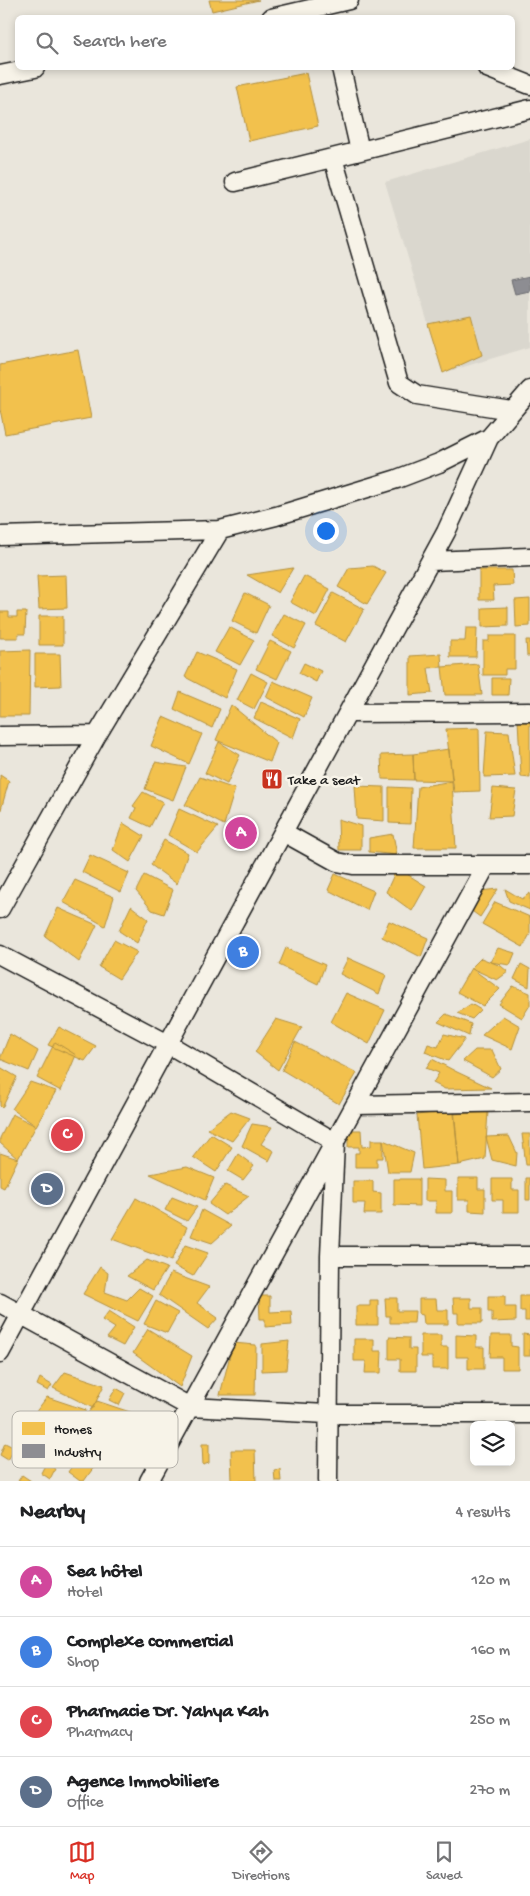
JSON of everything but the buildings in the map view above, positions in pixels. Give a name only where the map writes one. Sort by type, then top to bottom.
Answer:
[{"type":"street","points":[[287,15],[325,8],[349,0]]},
{"type":"street","points":[[0,75],[25,70]]},
{"type":"street","points":[[340,70],[360,151]]},
{"type":"street","points":[[492,70],[530,85]]},
{"type":"street","points":[[235,182],[530,109]]},
{"type":"street","points":[[333,158],[399,383],[416,395],[511,410]]},
{"type":"street","points":[[0,1353],[431,561],[489,438],[530,390]]},
{"type":"street","points":[[0,536],[220,530],[285,513],[397,479],[439,463],[489,438]]},
{"type":"street","points":[[0,908],[97,735],[220,530]]},
{"type":"street","points":[[431,561],[530,557]]},
{"type":"street","points":[[349,713],[530,712]]},
{"type":"street","points":[[0,736],[97,735]]},
{"type":"street","points":[[283,832],[336,862],[353,865],[530,866]]},
{"type":"street","points":[[178,1428],[486,866]]},
{"type":"street","points":[[0,954],[168,1044],[335,1142]]},
{"type":"street","points":[[355,1105],[530,1102]]},
{"type":"street","points":[[328,1481],[330,1256],[335,1142]]},
{"type":"street","points":[[330,1256],[530,1256]]},
{"type":"street","points":[[0,1303],[190,1406],[328,1414],[530,1414]]},
{"type":"street","points":[[149,1481],[156,1468]]},
{"type":"shaded area","points":[[530,139],[530,347],[443,373],[385,182]]},
{"type":"place","name":"Take a seat","points":[[272,779]]},
{"type":"place","name":"Sea hôtel","points":[[241,833]]},
{"type":"place","name":"Complexe commercial","points":[[243,952]]},
{"type":"place","name":"Pharmacie Dr. Yahya Kah","points":[[67,1135]]},
{"type":"place","name":"Agence Immobiliere","points":[[47,1189]]}]
